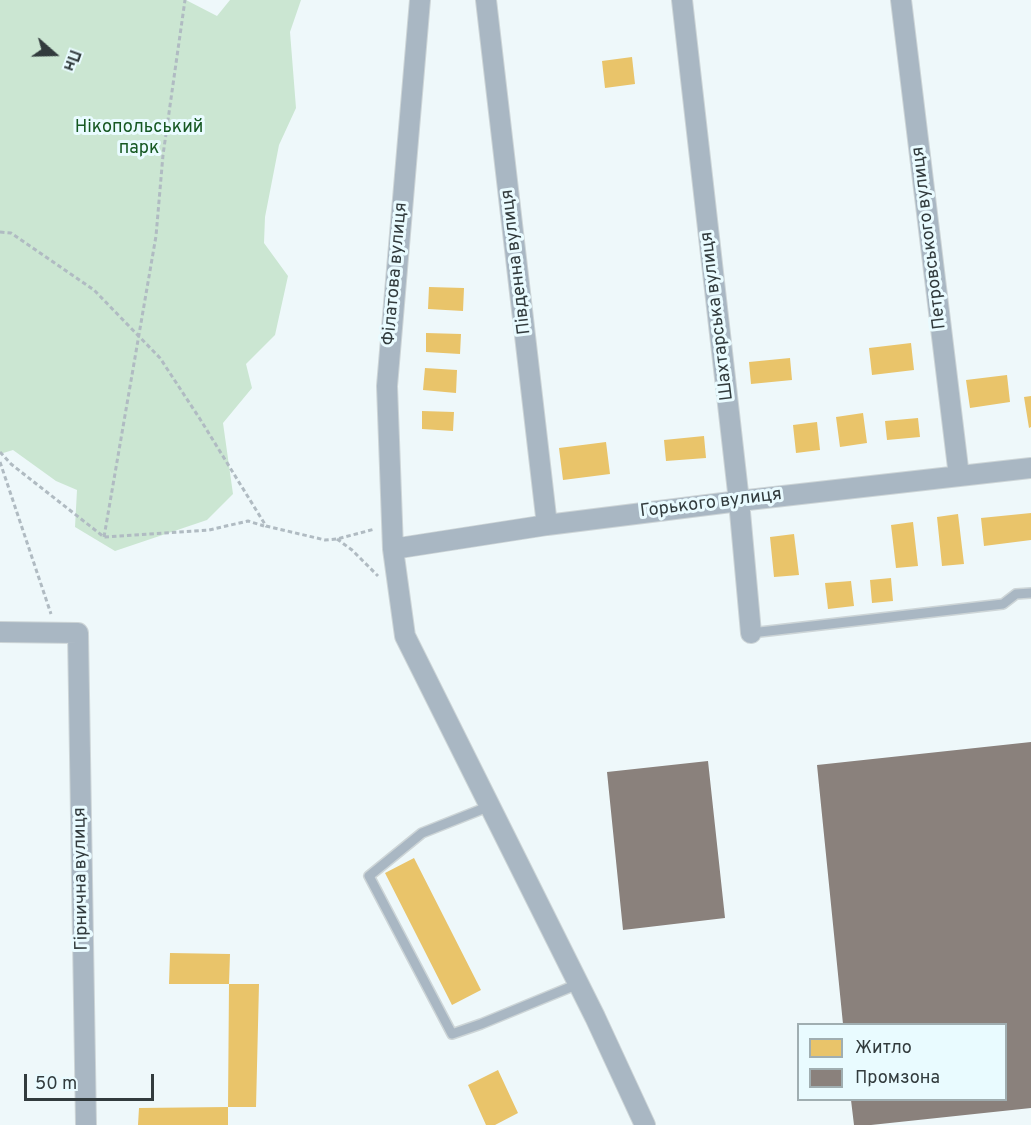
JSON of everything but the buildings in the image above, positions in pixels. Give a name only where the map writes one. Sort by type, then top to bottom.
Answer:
[{"type":"street","name":"Філатова вулиця","points":[[420,0],[387,386],[393,549],[405,636],[578,984],[645,1125]]},
{"type":"street","name":"Південна вулиця","points":[[486,0],[547,525]]},
{"type":"street","name":"Шахтарська вулиця","points":[[681,0],[739,501],[751,633]]},
{"type":"street","name":"Петровського вулиця","points":[[901,0],[958,476]]},
{"type":"street","name":"Горького вулиця","points":[[393,549],[547,525],[1031,468]]},
{"type":"street","points":[[0,632],[58,633]]},
{"type":"street","name":"Гірнична вулиця","points":[[58,633],[78,633],[86,1125]]},
{"type":"lane","points":[[751,633],[1003,604],[1016,594],[1031,592]]},
{"type":"lane","points":[[490,806],[422,833],[369,876],[452,1034],[578,984]]},
{"type":"path","points":[[104,537],[156,236],[163,155],[185,0]]},
{"type":"path","points":[[0,232],[11,233],[94,290],[160,358],[200,418],[266,526]]},
{"type":"path","points":[[0,452],[11,464],[104,537],[209,530],[248,521],[325,540],[392,525]]},
{"type":"path","points":[[0,462],[58,633]]},
{"type":"path","points":[[337,539],[398,591]]},
{"type":"green space","name":"Нікопольський парк","points":[[0,0],[186,0],[217,16],[230,0],[301,0],[290,32],[296,108],[279,145],[265,217],[264,243],[288,276],[275,335],[246,364],[252,388],[223,423],[233,494],[207,520],[115,551],[75,527],[77,490],[56,481],[13,450],[0,454]]}]
